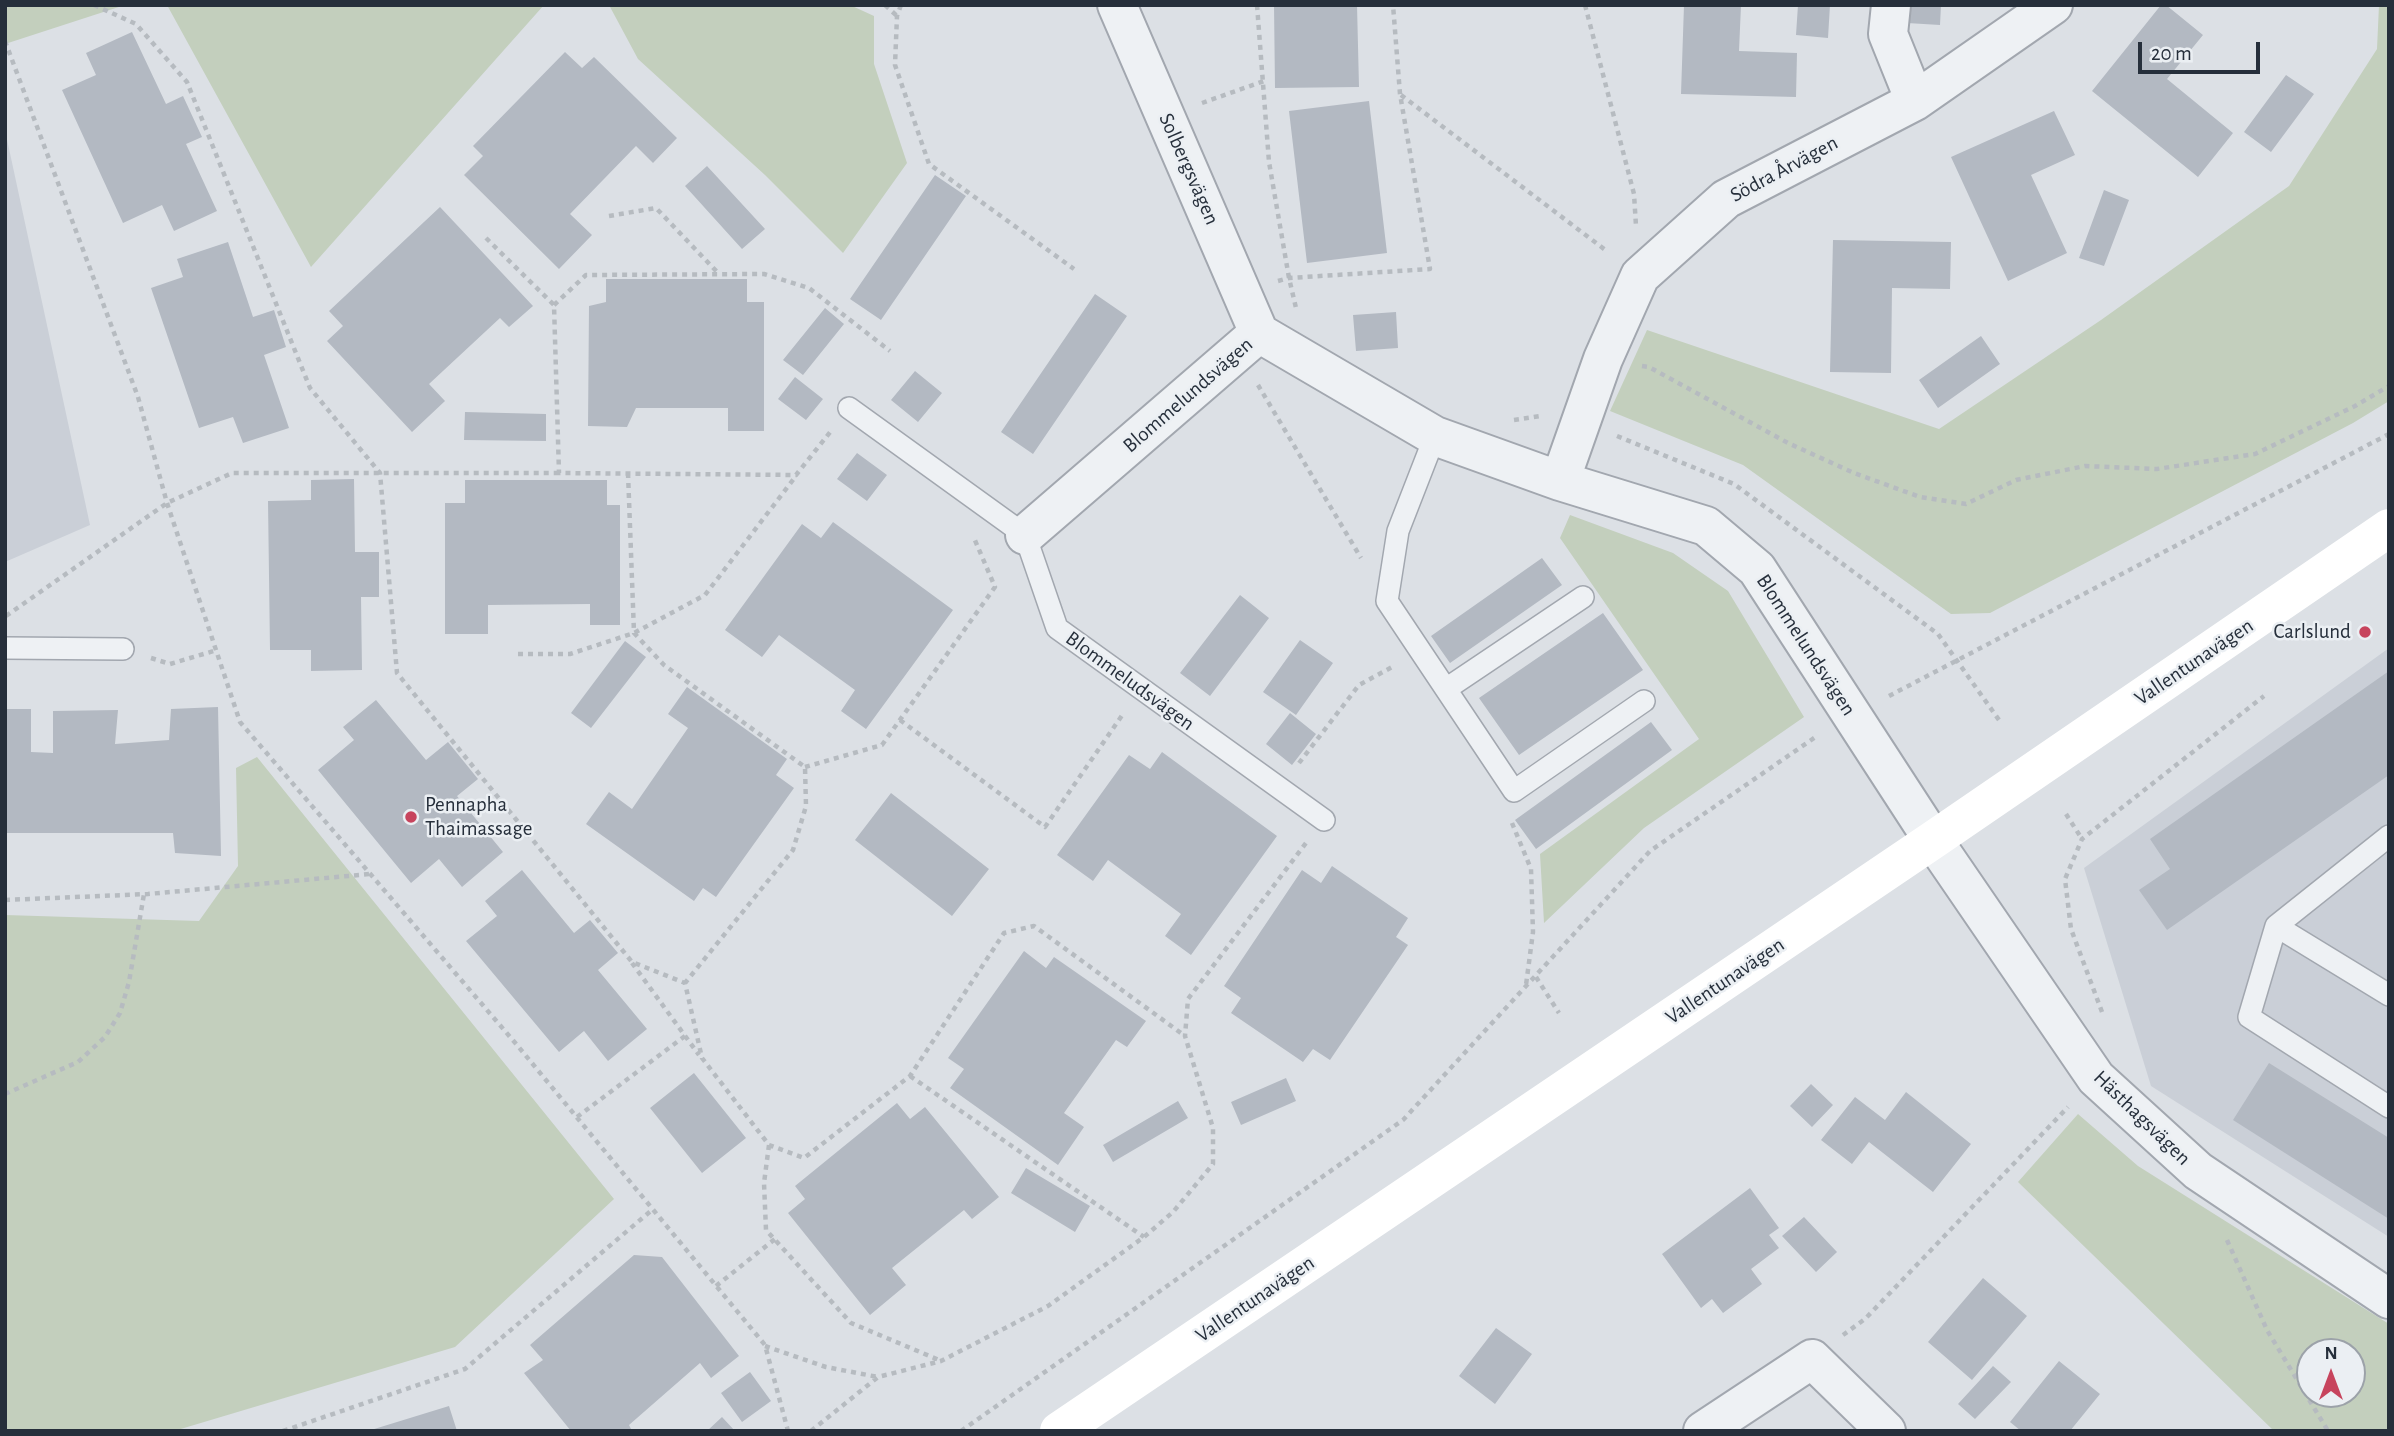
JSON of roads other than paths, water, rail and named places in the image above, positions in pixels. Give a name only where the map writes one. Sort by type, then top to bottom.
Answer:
[{"type":"main road","name":"Vallentunavägen","points":[[1059,1431],[2389,528]]},
{"type":"street","name":"Solbergsvägen","points":[[1117,5],[1242,292],[1248,342]]},
{"type":"street","points":[[1891,5],[1888,34],[1915,101]]},
{"type":"street","name":"Södra Årvägen","points":[[1560,481],[1603,359],[1640,276],[1726,199],[1915,101],[2053,5]]},
{"type":"street","name":"Blommelundsvägen","points":[[1025,535],[1248,342],[1436,436],[1560,481],[1706,526],[1757,569],[1933,840]]},
{"type":"street","name":"Hästhagsvägen","points":[[1933,840],[2096,1078],[2198,1171],[2389,1299]]},
{"type":"street","points":[[1703,1431],[1812,1359],[1886,1431]]},
{"type":"lane","points":[[849,408],[1025,535]]},
{"type":"lane","points":[[1436,436],[1398,531],[1387,601],[1514,791],[1644,701]]},
{"type":"lane","name":"Blommeludsvägen","points":[[1025,535],[1056,628],[1324,820]]},
{"type":"lane","points":[[1446,689],[1583,597]]},
{"type":"lane","points":[[5,648],[123,649]]},
{"type":"lane","points":[[2389,836],[2276,926],[2249,1017],[2389,1107]]},
{"type":"lane","points":[[2276,926],[2389,995]]},
{"type":"place","name":"Carlslund","points":[[2365,632]]},
{"type":"place","name":"Pennapha Thaimassage","points":[[411,817]]}]
